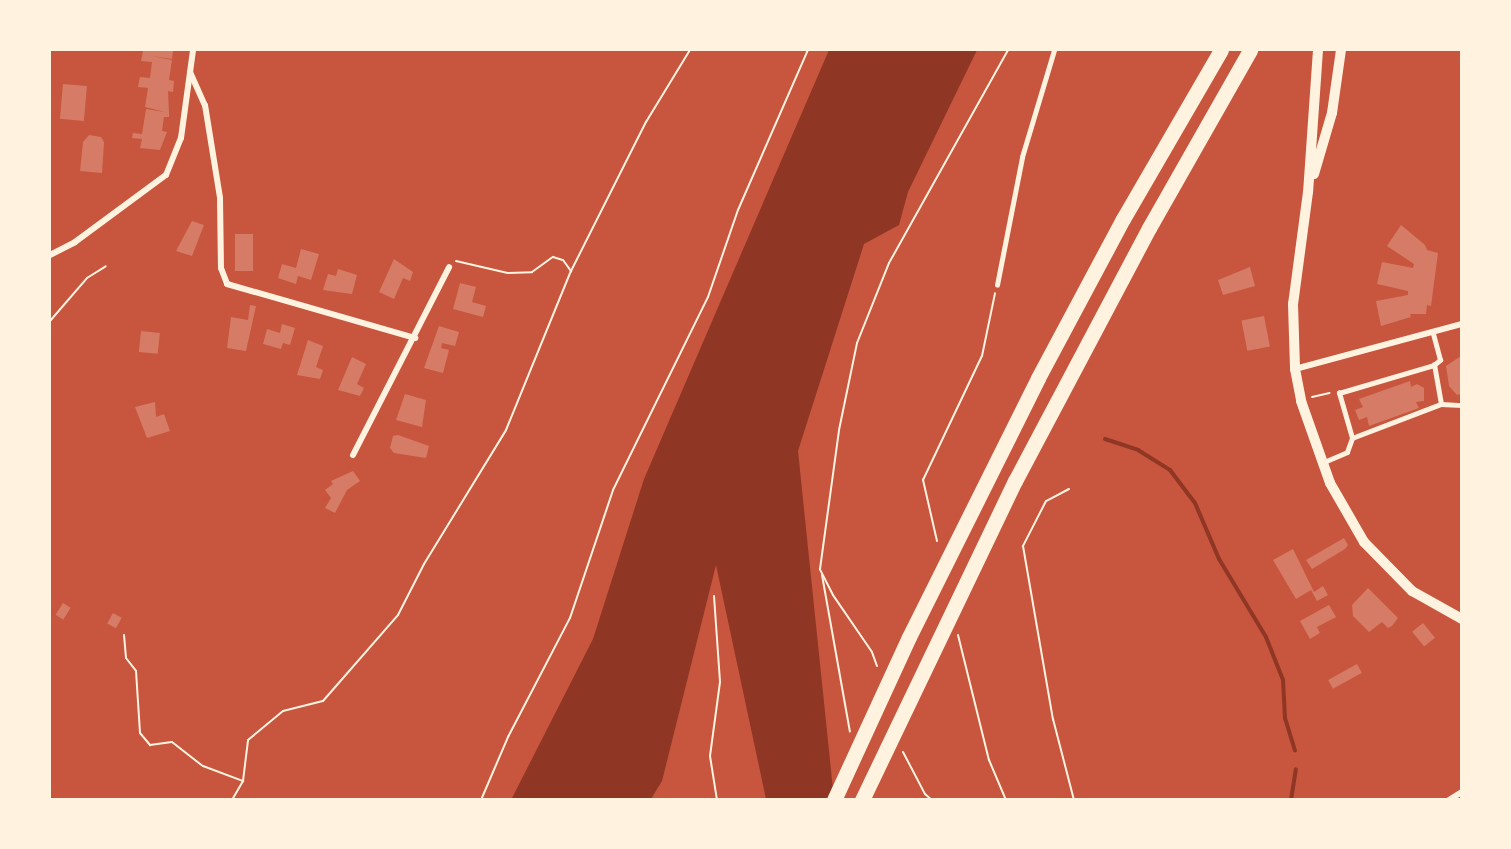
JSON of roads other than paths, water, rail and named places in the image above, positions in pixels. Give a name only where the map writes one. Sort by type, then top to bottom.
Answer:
[{"type":"highway","points":[[834,800],[984,486],[1123,219],[1221,50]]},
{"type":"highway","points":[[862,800],[1015,481],[1149,228],[1250,50]]},
{"type":"street","points":[[50,255],[75,242],[166,175],[181,138],[193,50]]},
{"type":"street","points":[[1318,50],[1308,192],[1294,292],[1295,369],[1301,400],[1321,463],[1346,513],[1378,560],[1412,591],[1461,619]]},
{"type":"street","points":[[1308,192],[1332,114],[1341,50]]},
{"type":"street","points":[[190,72],[205,105],[220,198],[220,268],[227,284],[415,338]]},
{"type":"street","points":[[353,455],[415,338],[449,267]]},
{"type":"street","points":[[1295,369],[1461,324]]},
{"type":"street","points":[[1449,800],[1461,792]]},
{"type":"lane","points":[[997,285],[1022,157],[1054,50]]},
{"type":"lane","points":[[1321,463],[1347,452],[1352,438],[1339,393],[1434,364],[1440,360],[1433,333]]},
{"type":"lane","points":[[1434,364],[1441,404]]},
{"type":"lane","points":[[1352,438],[1441,404],[1461,405]]},
{"type":"waterway","points":[[1105,439],[1138,450],[1170,470],[1195,503],[1219,559],[1266,637],[1283,680],[1285,718],[1295,750]]},
{"type":"waterway","points":[[1291,800],[1296,769]]}]
